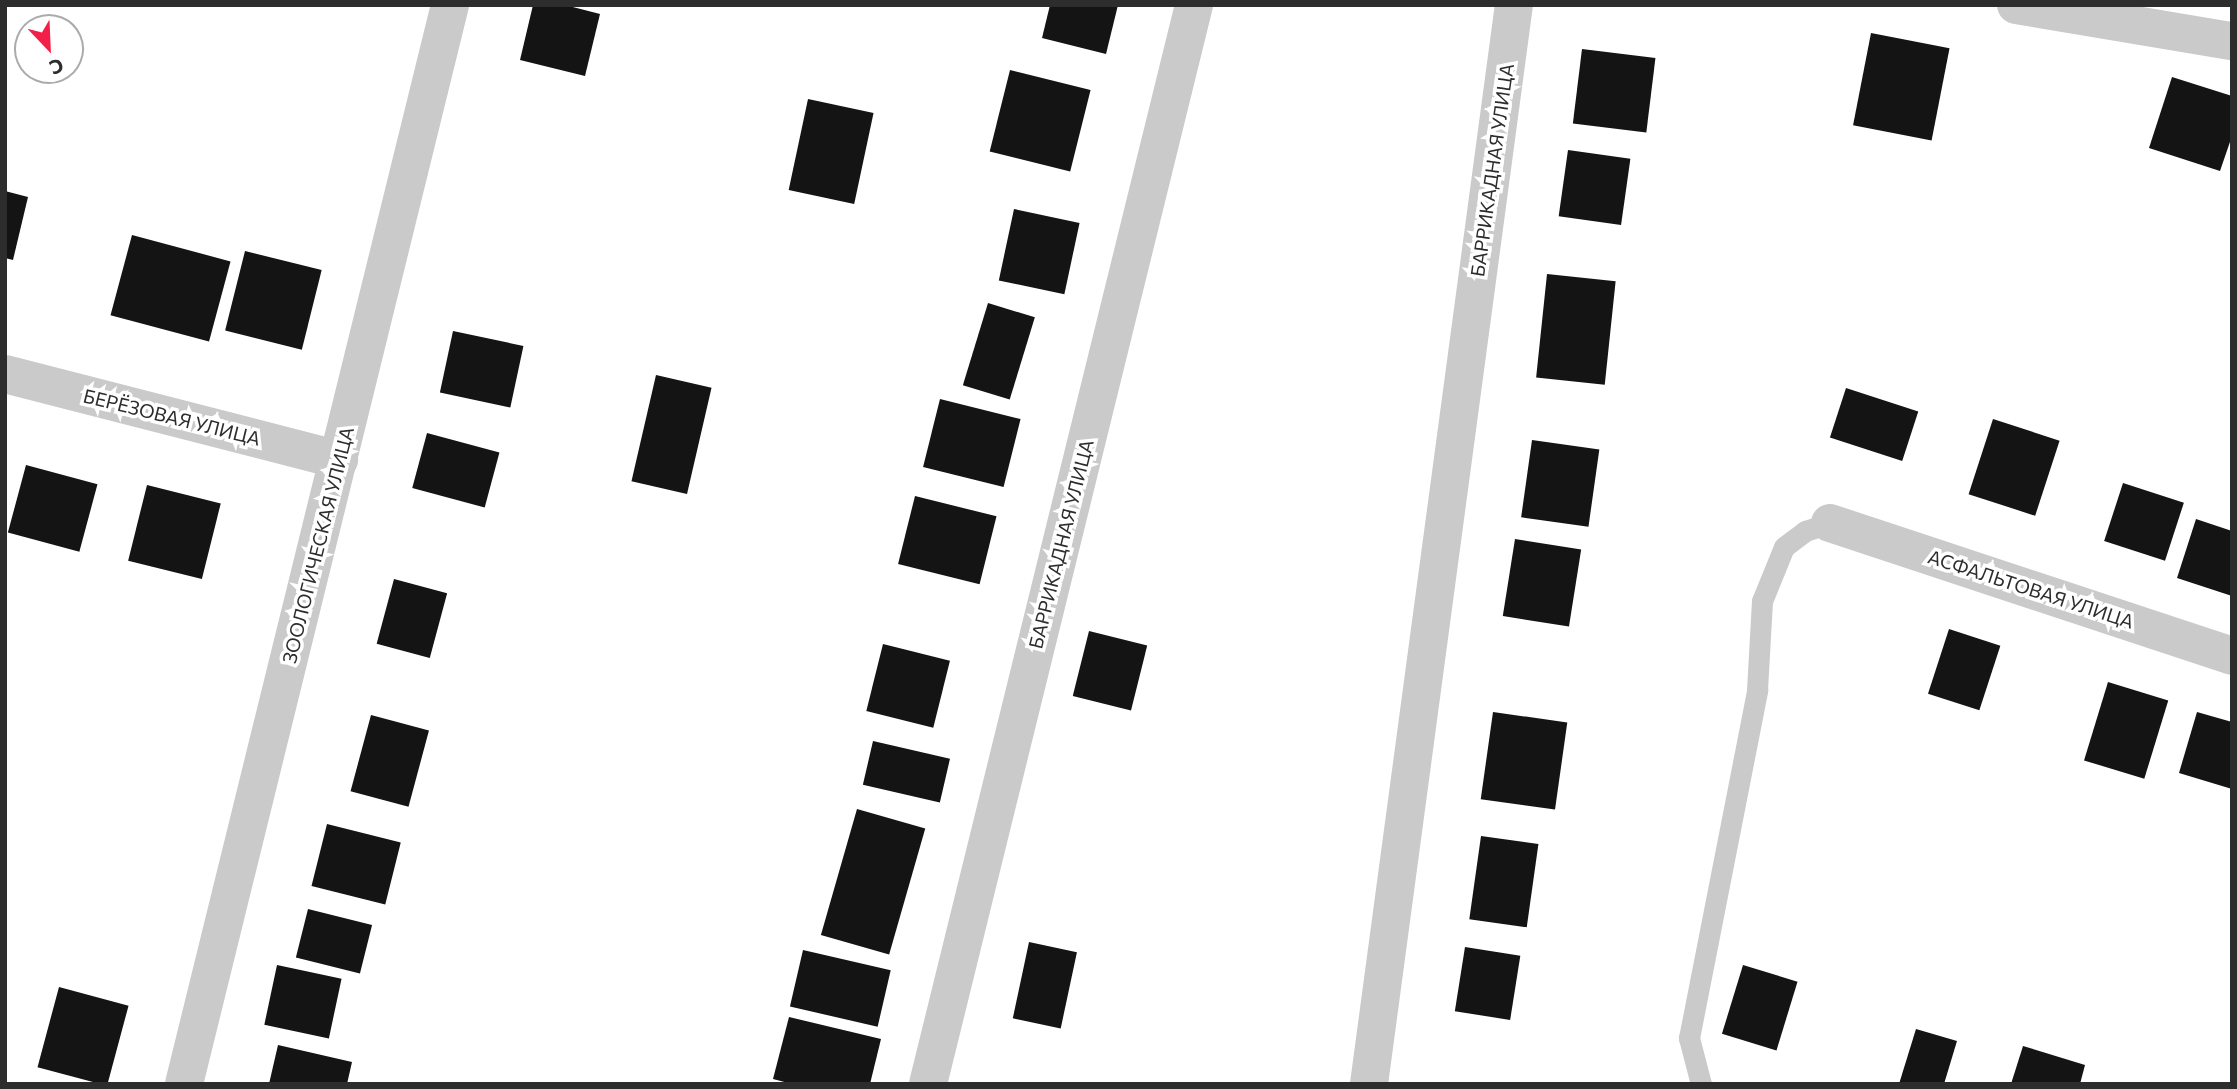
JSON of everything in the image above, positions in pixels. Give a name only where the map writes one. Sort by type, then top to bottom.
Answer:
[{"type":"street","name":"ЗООЛОГИЧЕСКАЯ УЛИЦА","points":[[184,1084],[450,5]]},
{"type":"street","name":"БАРРИКАДНАЯ УЛИЦА","points":[[928,1084],[1194,5]]},
{"type":"street","name":"БАРРИКАДНАЯ УЛИЦА","points":[[1369,1084],[1514,5]]},
{"type":"street","points":[[2015,5],[2232,41]]},
{"type":"street","name":"БЕРЁЗОВАЯ УЛИЦА","points":[[5,374],[339,460]]},
{"type":"street","name":"АСФАЛЬТОВАЯ УЛИЦА","points":[[1830,523],[2232,656]]},
{"type":"lane","points":[[1701,1084],[1689,1038],[1757,690],[1762,601],[1784,547],[1805,531],[1830,523]]},
{"type":"building","points":[[533,5],[565,5],[600,14],[585,76],[520,60]]},
{"type":"building","points":[[1050,5],[1118,5],[1106,54],[1042,38]]},
{"type":"building","points":[[1871,33],[1950,48],[1932,141],[1853,125]]},
{"type":"building","points":[[1582,49],[1655,58],[1646,132],[1573,123]]},
{"type":"building","points":[[1010,70],[1091,90],[1070,172],[990,152]]},
{"type":"building","points":[[2172,77],[2232,96],[2232,136],[2220,171],[2149,148]]},
{"type":"building","points":[[808,99],[874,113],[854,204],[789,190]]},
{"type":"building","points":[[1568,150],[1630,159],[1621,225],[1559,216]]},
{"type":"building","points":[[5,191],[28,197],[13,260],[5,258]]},
{"type":"building","points":[[1014,209],[1080,223],[1064,294],[999,280]]},
{"type":"building","points":[[132,235],[231,261],[209,342],[111,315]]},
{"type":"building","points":[[245,251],[322,270],[302,350],[225,331]]},
{"type":"building","points":[[1547,274],[1616,281],[1605,385],[1536,377]]},
{"type":"building","points":[[988,303],[1035,317],[1010,400],[963,385]]},
{"type":"building","points":[[453,331],[523,346],[510,408],[440,393]]},
{"type":"building","points":[[656,375],[712,388],[687,494],[631,481]]},
{"type":"building","points":[[1846,388],[1918,411],[1902,461],[1830,437]]},
{"type":"building","points":[[940,399],[1021,419],[1004,487],[923,467]]},
{"type":"building","points":[[1993,419],[2060,441],[2035,516],[1969,494]]},
{"type":"building","points":[[427,433],[499,452],[485,507],[412,488]]},
{"type":"building","points":[[1532,440],[1599,449],[1588,527],[1521,517]]},
{"type":"building","points":[[26,465],[97,484],[79,552],[8,533]]},
{"type":"building","points":[[2123,483],[2184,503],[2165,561],[2104,541]]},
{"type":"building","points":[[147,485],[221,503],[202,579],[128,561]]},
{"type":"building","points":[[915,496],[997,516],[980,584],[898,564]]},
{"type":"building","points":[[2196,519],[2232,531],[2232,596],[2177,578]]},
{"type":"building","points":[[1515,539],[1581,549],[1569,627],[1503,616]]},
{"type":"building","points":[[394,579],[447,593],[430,658],[377,644]]},
{"type":"building","points":[[1949,629],[2000,646],[1979,710],[1928,694]]},
{"type":"building","points":[[1089,631],[1147,646],[1131,711],[1073,696]]},
{"type":"building","points":[[883,644],[950,661],[933,728],[866,711]]},
{"type":"building","points":[[2108,682],[2168,700],[2144,779],[2084,760]]},
{"type":"building","points":[[1493,712],[1567,722],[1555,810],[1481,799]]},
{"type":"building","points":[[2197,712],[2232,722],[2232,789],[2179,773]]},
{"type":"building","points":[[371,715],[429,731],[409,807],[351,791]]},
{"type":"building","points":[[873,741],[950,759],[940,803],[863,785]]},
{"type":"building","points":[[857,809],[925,829],[889,954],[821,935]]},
{"type":"building","points":[[327,824],[401,842],[385,904],[312,886]]},
{"type":"building","points":[[1481,836],[1538,844],[1527,927],[1469,919]]},
{"type":"building","points":[[308,909],[372,925],[360,973],[296,958]]},
{"type":"building","points":[[1029,942],[1077,952],[1061,1028],[1013,1018]]},
{"type":"building","points":[[1465,947],[1520,956],[1510,1020],[1455,1011]]},
{"type":"building","points":[[803,950],[891,970],[878,1027],[790,1007]]},
{"type":"building","points":[[277,965],[342,979],[329,1038],[264,1025]]},
{"type":"building","points":[[1743,965],[1798,982],[1776,1051],[1722,1034]]},
{"type":"building","points":[[59,987],[129,1006],[108,1084],[38,1067]]},
{"type":"building","points":[[789,1017],[881,1039],[870,1084],[792,1084],[773,1079]]},
{"type":"building","points":[[1916,1029],[1957,1041],[1944,1084],[1899,1084]]},
{"type":"building","points":[[278,1045],[352,1062],[347,1084],[269,1084]]},
{"type":"building","points":[[2023,1046],[2085,1065],[2080,1084],[2011,1084]]}]
